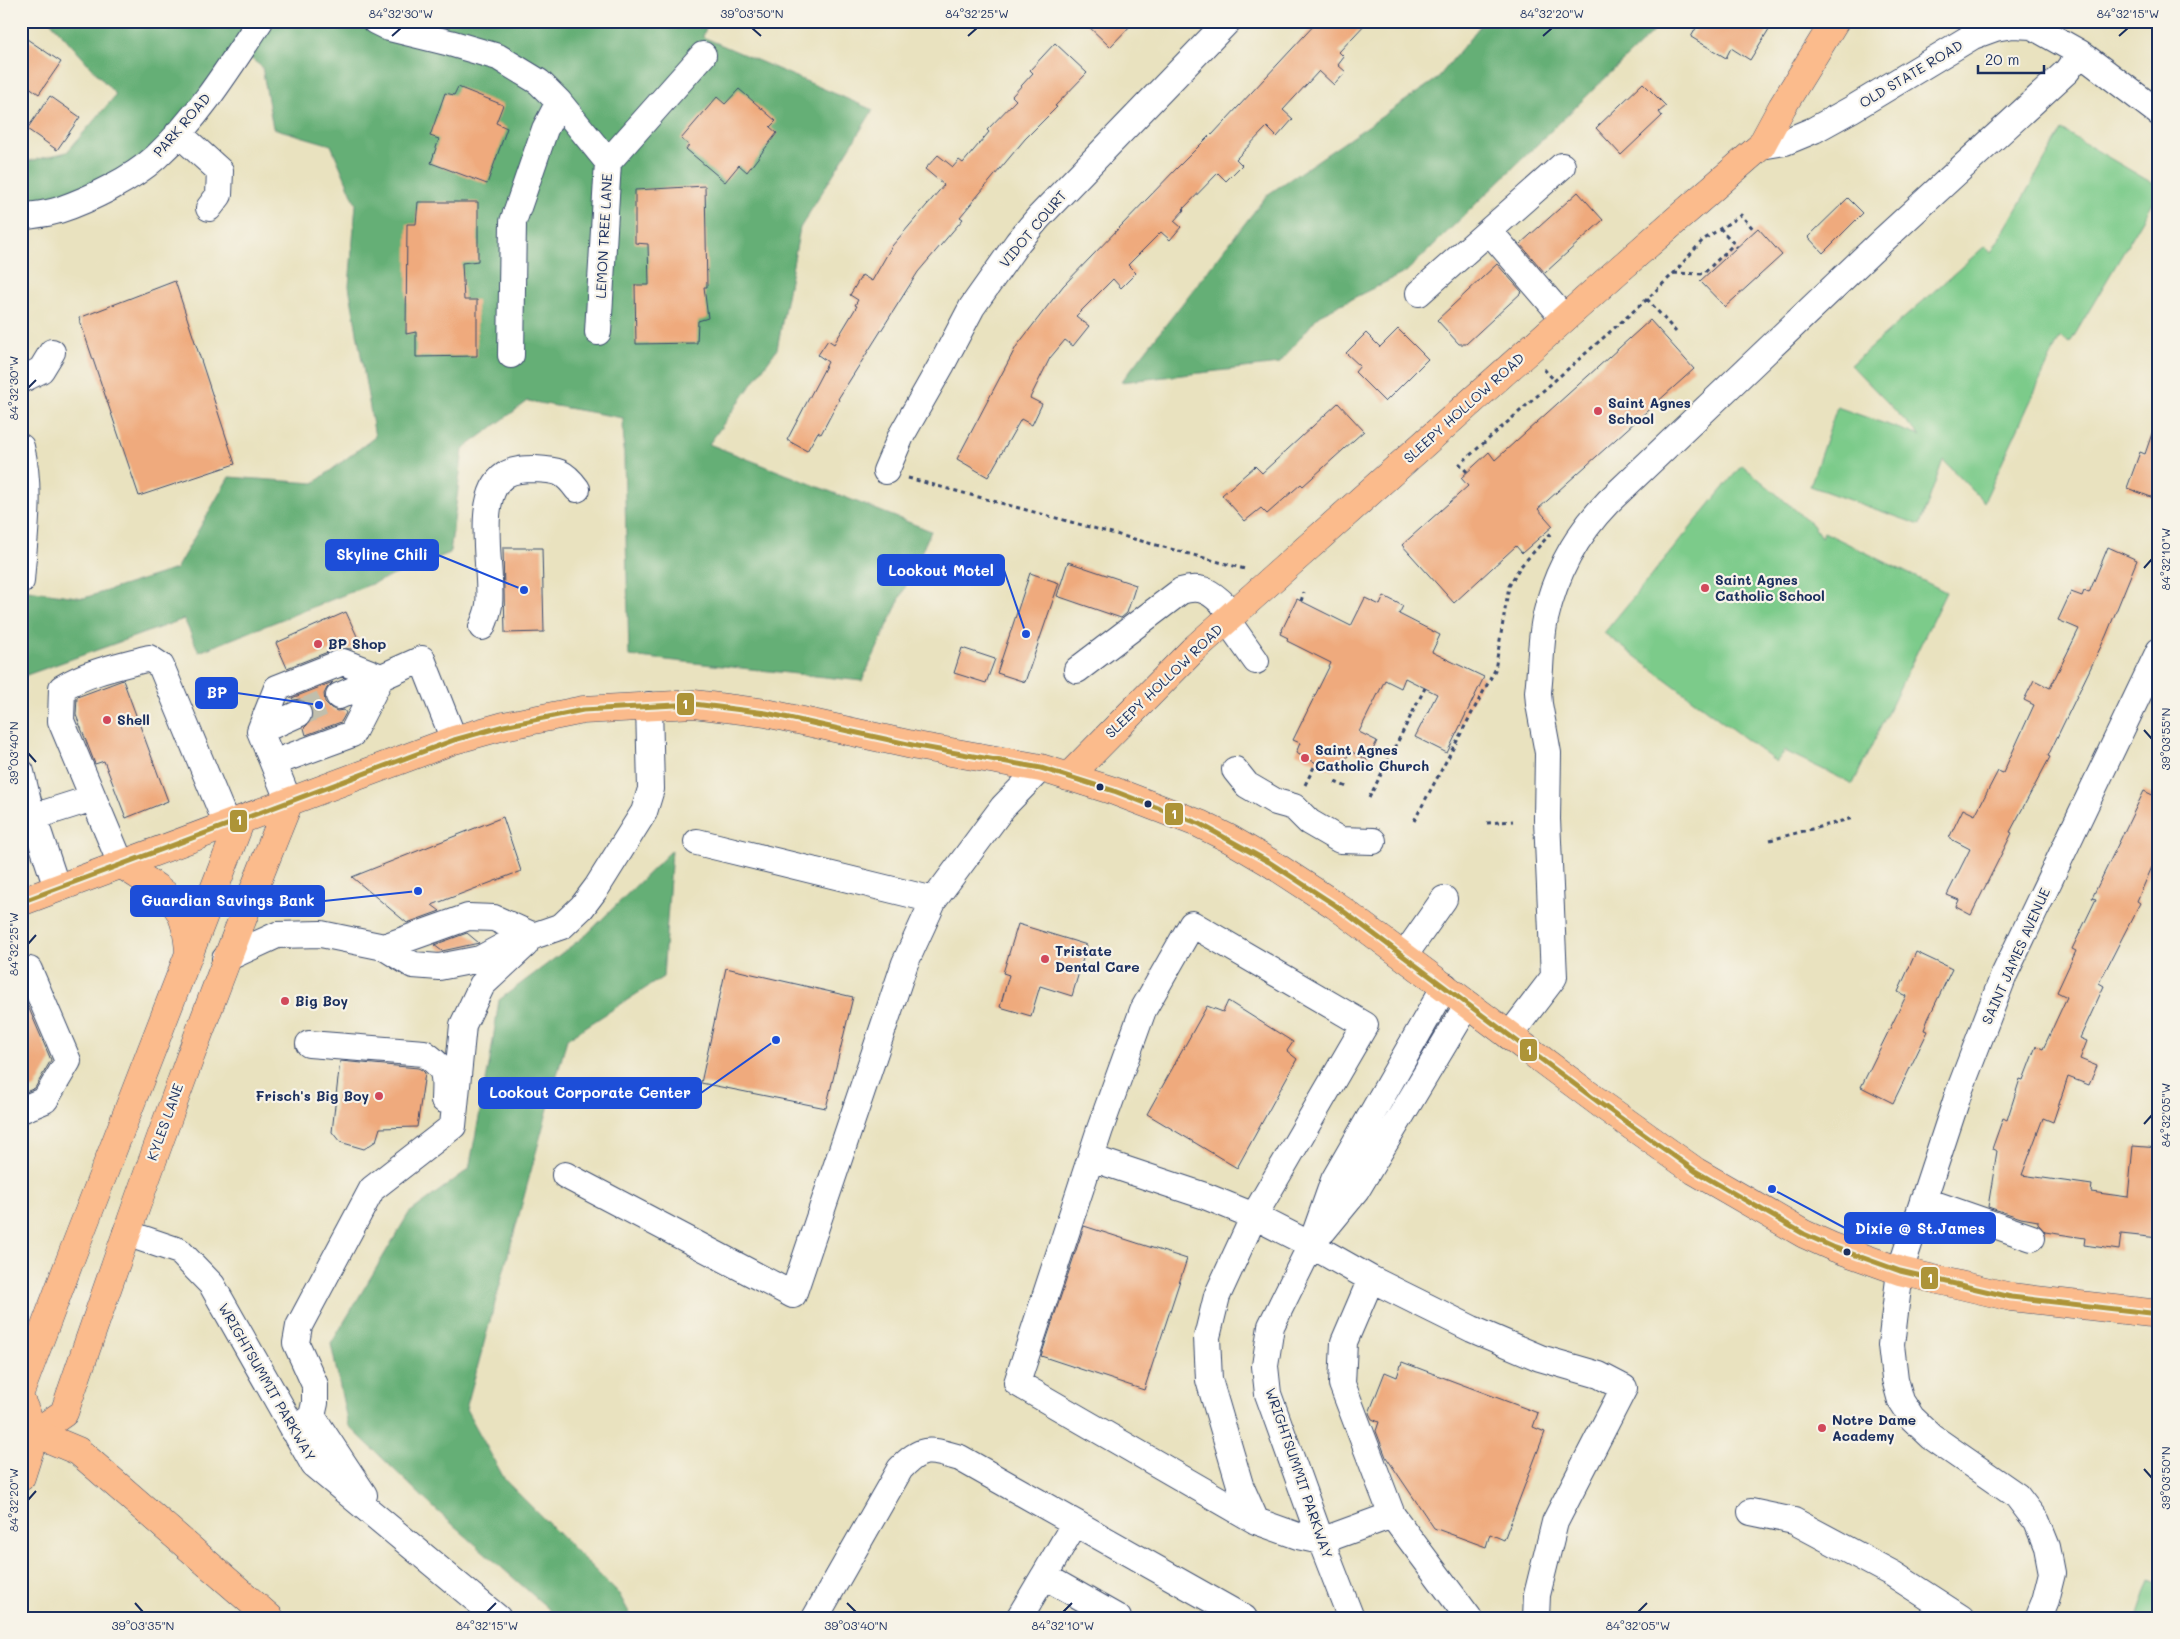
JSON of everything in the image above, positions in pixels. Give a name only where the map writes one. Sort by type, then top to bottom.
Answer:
[{"type":"main road","name":"SLEEPY HOLLOW ROAD","points":[[1068,778],[1193,650],[1564,318],[1761,146],[1782,107],[1835,21]]},
{"type":"main road","points":[[21,902],[454,740],[504,726],[583,710],[649,705],[694,704],[766,713],[917,746],[1041,768],[1131,797],[1191,820],[1230,839],[1335,905],[1601,1104],[1719,1186],[1804,1234],[1900,1271],[2011,1297],[2159,1314]]},
{"type":"main road","name":"KYLES LANE","points":[[28,1432],[64,1413],[126,1233],[225,959],[289,802]]},
{"type":"main road","points":[[21,1390],[189,952],[234,822]]},
{"type":"main road","points":[[121,864],[156,888],[177,907],[187,930],[189,952]]},
{"type":"main road","points":[[21,1401],[28,1432],[21,1477]]},
{"type":"main road","points":[[28,1432],[78,1451],[270,1618]]},
{"type":"street","name":"PARK ROAD","points":[[21,217],[58,210],[120,183],[155,158],[178,133],[224,76],[260,21]]},
{"type":"street","points":[[375,21],[389,28],[498,57],[539,82],[559,102],[608,162]]},
{"type":"street","name":"VIDOT COURT","points":[[886,471],[900,436],[972,308],[1018,242],[1039,217],[1228,21]]},
{"type":"street","name":"OLD STATE ROAD","points":[[1761,146],[1785,142],[1814,130],[1852,110],[1973,36],[1996,28],[2033,24],[2080,53],[2159,114]]},
{"type":"street","points":[[1509,1036],[1554,977],[1547,819],[1548,753],[1538,692],[1545,621],[1558,577],[1579,537],[1591,520],[1612,498],[1874,248],[2067,71],[2080,53]]},
{"type":"street","name":"LEMON TREE LANE","points":[[598,332],[608,162],[703,55]]},
{"type":"street","points":[[512,355],[513,222],[545,129],[559,102]]},
{"type":"street","points":[[178,133],[220,171],[219,195],[209,208]]},
{"type":"street","points":[[1419,293],[1562,166]]},
{"type":"street","points":[[1489,231],[1564,318]]},
{"type":"street","points":[[21,380],[40,370],[52,352]]},
{"type":"street","points":[[21,447],[25,471],[25,516],[21,581]]},
{"type":"street","points":[[482,627],[489,605],[488,516],[490,500],[497,484],[506,475],[522,469],[555,470],[569,477],[577,489]]},
{"type":"street","points":[[1077,670],[1181,591],[1193,587],[1208,591],[1231,617],[1256,661]]},
{"type":"street","name":"SAINT JAMES AVENUE","points":[[2038,1618],[2045,1601],[2052,1573],[2047,1547],[2037,1522],[2017,1496],[1932,1437],[1912,1418],[1902,1401],[1895,1379],[1892,1346],[1900,1271],[1960,1089],[2004,975],[2159,651]]},
{"type":"street","points":[[121,864],[92,798],[62,721],[62,688],[74,680],[102,670],[149,658],[161,666],[234,822]]},
{"type":"street","points":[[339,696],[422,659],[454,740]]},
{"type":"street","points":[[289,802],[260,731],[277,688],[343,662],[381,678]]},
{"type":"street","points":[[273,764],[352,734],[381,678]]},
{"type":"street","points":[[225,959],[277,935],[321,934],[384,947],[413,965],[439,967],[480,959],[504,946],[562,926],[582,906],[597,887],[644,812],[651,789],[649,705]]},
{"type":"street","points":[[260,731],[298,714]]},
{"type":"street","points":[[565,1175],[793,1295],[905,962],[934,900],[1003,807],[1041,768]]},
{"type":"street","points":[[1235,770],[1247,785],[1276,802],[1294,807],[1309,822],[1340,840],[1374,841]]},
{"type":"street","points":[[21,772],[33,817],[57,888]]},
{"type":"street","points":[[33,817],[92,798]]},
{"type":"street","points":[[697,842],[934,900]]},
{"type":"street","points":[[1404,956],[1444,899]]},
{"type":"street","points":[[384,947],[468,917],[494,918],[534,936]]},
{"type":"street","points":[[1256,1521],[1240,1485],[1209,1380],[1207,1337],[1217,1296],[1254,1216],[1365,1025],[1192,924],[1143,1010],[1091,1158],[1017,1383],[1256,1521],[1298,1536],[1321,1541],[1392,1515]]},
{"type":"street","points":[[303,1424],[315,1403],[315,1385],[296,1343],[299,1326],[372,1189],[453,1126],[463,1025],[482,985],[534,936]]},
{"type":"street","points":[[21,969],[28,970],[68,1061],[44,1100],[21,1110]]},
{"type":"street","name":"WRIGHTSUMMIT PARKWAY","points":[[1351,1618],[1268,1394],[1265,1366],[1271,1326],[1311,1245],[1334,1180],[1445,986]]},
{"type":"street","name":"WRIGHTSUMMIT PARKWAY","points":[[1311,1245],[1356,1191],[1468,1004]]},
{"type":"street","points":[[309,1044],[424,1053],[438,1063],[445,1074],[442,1134]]},
{"type":"street","points":[[1091,1158],[1205,1196],[1254,1216],[1371,1279],[1472,1329],[1540,1358],[1599,1375],[1624,1388],[1555,1522],[1537,1595],[1536,1618]]},
{"type":"street","points":[[1923,1200],[2032,1238]]},
{"type":"street","name":"WRIGHTSUMMIT PARKWAY","points":[[126,1233],[179,1251],[212,1285],[303,1424],[314,1465],[498,1618]]},
{"type":"street","points":[[1371,1279],[1344,1342],[1342,1384],[1392,1515],[1469,1618]]},
{"type":"street","points":[[815,1618],[900,1469],[913,1455],[934,1450],[960,1458],[1244,1618]]},
{"type":"street","points":[[1751,1512],[1794,1521],[1893,1574],[1960,1618]]},
{"type":"street","points":[[1019,1618],[1075,1522]]},
{"type":"street","points":[[1044,1576],[1118,1618]]},
{"type":"path","points":[[1467,472],[1460,464],[1647,299],[1674,273],[1694,249],[1720,228],[1741,215],[1755,231]]},
{"type":"path","points":[[1674,273],[1702,274],[1735,246],[1720,228]]},
{"type":"path","points":[[1647,299],[1676,332]]},
{"type":"path","points":[[1546,371],[1555,381]]},
{"type":"path","points":[[886,471],[1245,569]]},
{"type":"path","points":[[1414,821],[1495,670],[1510,586],[1520,567],[1558,526]]},
{"type":"path","points":[[1301,601],[1304,592]]},
{"type":"path","points":[[1368,798],[1425,688]]},
{"type":"path","points":[[1304,786],[1316,763]]},
{"type":"path","points":[[1335,782],[1347,787]]},
{"type":"path","points":[[1770,840],[1853,818]]},
{"type":"path","points":[[1487,822],[1513,821]]},
{"type":"green space","points":[[50,21],[708,21],[703,37],[873,110],[800,228],[777,349],[709,444],[931,531],[862,681],[629,656],[623,418],[528,401],[463,449],[450,553],[199,652],[184,619],[21,677],[21,589],[84,598],[176,569],[229,477],[314,483],[375,437],[349,286],[356,204],[331,145],[273,128],[262,67],[241,51],[155,158],[21,217],[21,163],[67,152],[116,95]]},
{"type":"green space","points":[[1484,21],[1664,21],[1406,272],[1319,315],[1279,364],[1121,382],[1267,195],[1437,79]]},
{"type":"green space","points":[[2062,130],[2159,187],[2159,192],[2070,343],[2060,337],[1984,502],[1943,460],[1920,525],[1810,486],[1837,407],[1920,436],[1851,365],[1985,246],[1991,253]]},
{"type":"green space","points":[[1742,465],[1812,524],[1821,537],[1824,532],[1946,592],[1853,784],[1785,751],[1776,762],[1604,633]]},
{"type":"green space","points":[[672,850],[663,977],[567,1039],[466,1409],[505,1480],[619,1594],[632,1618],[559,1618],[434,1508],[348,1425],[331,1344],[409,1213],[469,1169],[490,1060],[499,1000],[586,935]]},
{"type":"green space","points":[[2150,1579],[2159,1583],[2159,1618],[2137,1618]]},
{"type":"building","points":[[1083,21],[1135,21],[1110,47]]},
{"type":"building","points":[[1318,21],[1368,21],[1339,52],[1344,57],[1338,65],[1346,72],[1334,85],[1319,71],[1283,110],[1293,119],[1277,137],[1267,127],[1236,159],[1242,165],[1226,181],[1218,173],[1183,209],[1174,221],[1181,227],[1170,240],[1161,232],[1128,265],[1136,273],[1121,288],[1113,279],[1076,316],[1089,326],[1073,346],[1065,340],[1050,358],[1030,398],[1042,404],[1032,425],[1021,419],[988,477],[957,459],[1016,347],[1063,286],[1177,168],[1212,135]]},
{"type":"building","points":[[1700,21],[1774,21],[1750,60],[1731,48],[1726,58],[1691,37]]},
{"type":"building","points":[[21,35],[61,62],[39,94],[21,81]]},
{"type":"building","points":[[1055,43],[1087,73],[1025,139],[960,217],[963,219],[918,272],[838,399],[821,434],[818,432],[807,451],[787,440],[828,362],[818,355],[828,340],[834,344],[857,306],[855,305],[858,300],[850,295],[862,275],[872,281],[892,246],[944,185],[925,169],[938,155],[953,167],[959,160],[963,163],[989,132],[987,130],[1016,100],[1012,96],[1033,73],[1030,70]]},
{"type":"building","points":[[1643,83],[1666,106],[1659,112],[1662,116],[1621,155],[1596,128]]},
{"type":"building","points":[[458,87],[503,105],[496,123],[507,128],[487,184],[431,163],[439,139],[430,136],[445,93],[454,95]]},
{"type":"building","points":[[739,89],[776,121],[770,127],[777,133],[747,172],[739,165],[725,182],[686,149],[689,145],[681,139],[717,97],[725,104]]},
{"type":"building","points":[[50,96],[80,117],[57,150],[27,129]]},
{"type":"building","points":[[705,186],[707,287],[704,287],[708,318],[698,321],[697,343],[636,344],[635,285],[649,285],[648,244],[635,243],[635,190]]},
{"type":"building","points":[[1578,192],[1603,220],[1545,273],[1520,244]]},
{"type":"building","points":[[1848,198],[1863,213],[1823,253],[1808,237]]},
{"type":"building","points":[[418,202],[478,202],[478,261],[462,263],[464,300],[477,300],[477,356],[416,357],[416,332],[406,334],[407,224],[416,224]]},
{"type":"building","points":[[1758,228],[1782,255],[1725,307],[1700,281]]},
{"type":"building","points":[[1497,264],[1522,292],[1466,344],[1459,344],[1437,320]]},
{"type":"building","points":[[175,281],[235,464],[139,496],[79,318]]},
{"type":"building","name":"Saint Agnes School","points":[[1650,320],[1694,369],[1538,509],[1553,526],[1522,553],[1516,546],[1454,603],[1402,545],[1468,486],[1461,478],[1489,452],[1495,460]]},
{"type":"building","points":[[1398,329],[1428,359],[1385,402],[1355,372],[1360,366],[1346,353],[1366,333],[1380,347]]},
{"type":"building","points":[[1338,403],[1364,431],[1303,486],[1301,484],[1267,514],[1261,508],[1245,521],[1222,495],[1255,466],[1262,473]]},
{"type":"building","points":[[2156,422],[2159,423],[2159,500],[2127,488],[2140,452],[2145,454]]},
{"type":"building","points":[[2108,547],[2137,560],[2106,636],[2048,756],[2050,757],[2010,832],[2012,833],[1971,915],[1956,907],[1959,900],[1947,895],[1970,849],[1949,838],[1963,809],[1975,815],[1998,771],[2003,773],[2034,705],[2024,700],[2034,680],[2050,688],[2079,629],[2058,620],[2071,592],[2082,596],[2084,591],[2089,593]]},
{"type":"building","points":[[503,548],[542,548],[544,632],[505,633]]},
{"type":"building","points":[[1068,562],[1136,585],[1127,613],[1121,618],[1057,596]]},
{"type":"building","points":[[1030,573],[1059,583],[1025,682],[997,673]]},
{"type":"building","points":[[1384,596],[1403,606],[1399,614],[1440,635],[1432,652],[1484,677],[1447,753],[1415,737],[1437,694],[1405,678],[1401,688],[1385,680],[1359,732],[1377,741],[1368,760],[1350,751],[1343,765],[1337,763],[1333,771],[1296,753],[1300,743],[1293,740],[1331,663],[1287,641],[1288,638],[1280,634],[1297,599],[1351,626],[1365,598],[1380,605]]},
{"type":"building","name":"BP Shop","points":[[346,612],[361,645],[351,649],[338,648],[287,668],[276,643]]},
{"type":"building","points":[[962,648],[995,659],[986,683],[954,673]]},
{"type":"building","points":[[123,680],[168,801],[126,818],[104,761],[95,764],[76,715],[77,697]]},
{"type":"building","points":[[333,682],[324,694],[325,702],[331,708],[337,711],[344,710],[346,713],[341,722],[306,735],[304,728],[310,722],[313,715],[312,708],[300,699],[293,700],[292,698]]},
{"type":"building","points":[[2144,791],[2159,798],[2159,871],[2152,867],[2137,901],[2140,903],[2099,983],[2104,986],[2080,1038],[2087,1041],[2080,1059],[2097,1066],[2089,1085],[2068,1077],[2053,1122],[2043,1118],[2022,1175],[2092,1185],[2091,1192],[2128,1197],[2133,1146],[2159,1148],[2159,1238],[2121,1234],[2119,1250],[2084,1245],[2085,1238],[2045,1232],[2038,1224],[2038,1221],[2021,1218],[1988,1207],[1997,1151],[1992,1149],[2003,1118],[2007,1120],[2020,1079],[2023,1080],[2036,1046],[2043,1049],[2067,997],[2057,992],[2076,951],[2072,949],[2096,899],[2092,898]]},
{"type":"building","points":[[503,817],[521,871],[432,905],[440,911],[407,923],[352,877]]},
{"type":"building","name":"Tristate Dental Care","points":[[1018,924],[1087,945],[1072,996],[1040,986],[1031,1016],[1000,1007],[1009,975],[1003,973]]},
{"type":"building","points":[[467,933],[479,943],[442,951],[434,945]]},
{"type":"building","points":[[1916,952],[1952,969],[1928,1019],[1924,1030],[1928,1031],[1893,1103],[1861,1087],[1906,996],[1898,992]]},
{"type":"building","points":[[726,968],[853,997],[826,1108],[701,1083]]},
{"type":"building","points":[[21,990],[51,1060],[35,1088],[21,1094]]},
{"type":"building","points":[[1228,1001],[1293,1042],[1287,1051],[1297,1059],[1237,1168],[1147,1114],[1207,1006],[1223,1012]]},
{"type":"building","name":"Frisch's Big Boy","points":[[340,1061],[418,1068],[422,1070],[425,1073],[417,1127],[380,1128],[376,1141],[364,1149],[340,1142],[332,1132]]},
{"type":"building","points":[[1084,1226],[1187,1259],[1144,1390],[1041,1356]]},
{"type":"building","points":[[1402,1362],[1538,1413],[1533,1427],[1545,1432],[1504,1540],[1490,1534],[1486,1547],[1434,1528],[1386,1457],[1376,1431],[1379,1422],[1372,1419],[1369,1413],[1385,1372],[1397,1377]]},
{"type":"tunnel","points":[[298,714],[339,696]]},
{"type":"transit line","name":"1","points":[[21,902],[454,740],[504,726],[583,710],[694,704],[766,713],[917,746],[1041,768],[1114,791],[1200,824],[1269,862],[1335,905],[1601,1104],[1695,1171],[1804,1234],[1833,1247],[1900,1271],[2011,1297],[2159,1314]]},
{"type":"place","name":"Saint Agnes School","points":[[1598,411]]},
{"type":"place","name":"Saint Agnes Catholic School","points":[[1705,588]]},
{"type":"place","name":"Skyline Chili","points":[[524,590]]},
{"type":"place","name":"Lookout Motel","points":[[1026,634]]},
{"type":"place","name":"BP Shop","points":[[318,644]]},
{"type":"place","name":"BP","points":[[319,705]]},
{"type":"place","name":"Shell","points":[[107,720]]},
{"type":"place","name":"Saint Agnes Catholic Church","points":[[1305,758]]},
{"type":"place","name":"Guardian Savings Bank","points":[[418,891]]},
{"type":"place","name":"Tristate Dental Care","points":[[1045,959]]},
{"type":"place","name":"Big Boy","points":[[285,1001]]},
{"type":"place","name":"Lookout Corporate Center","points":[[776,1040]]},
{"type":"place","name":"Frisch's Big Boy","points":[[379,1096]]},
{"type":"place","name":"Dixie @ St.James","points":[[1772,1189]]},
{"type":"place","name":"Notre Dame Academy","points":[[1822,1428]]}]
